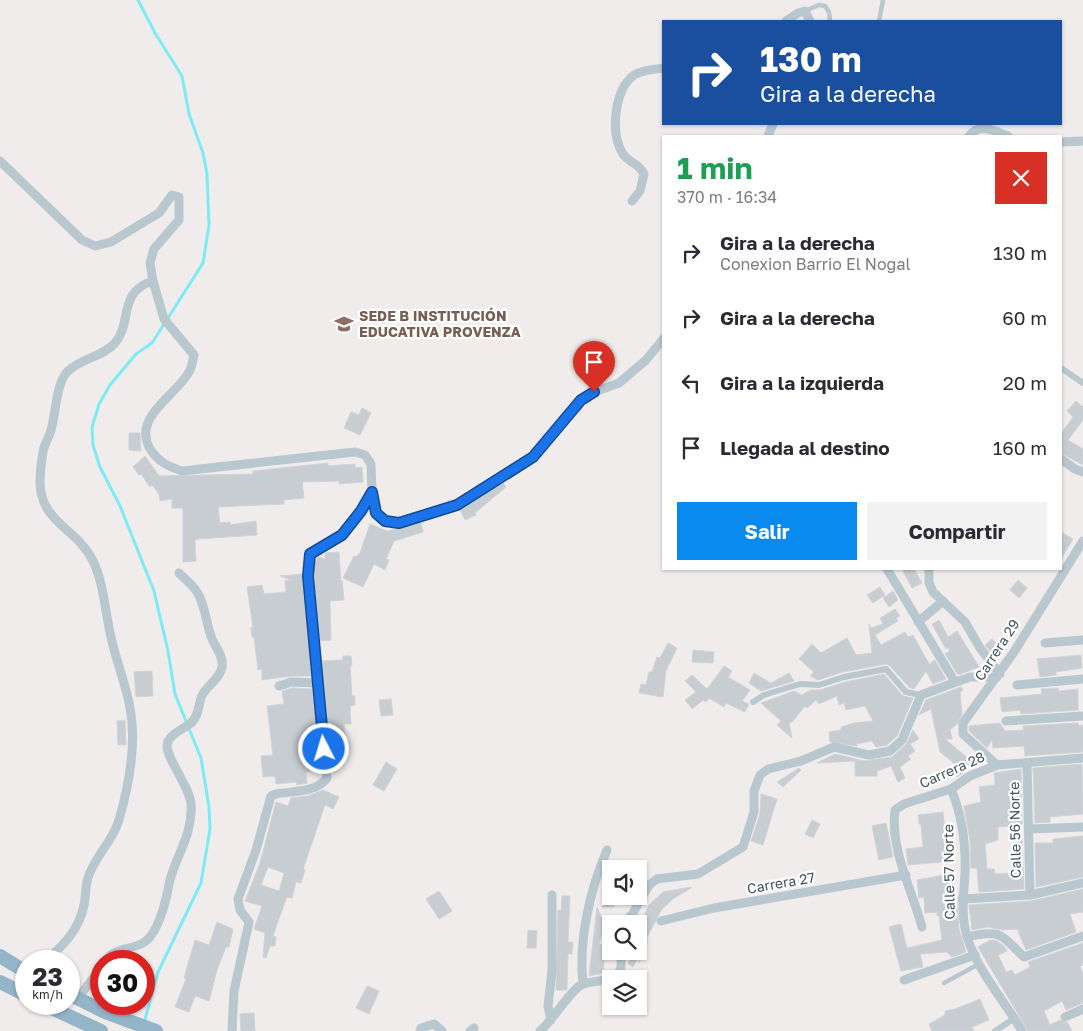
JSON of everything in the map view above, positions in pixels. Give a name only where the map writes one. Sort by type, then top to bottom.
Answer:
[{"type":"highway","points":[[0,956],[15,965]]},
{"type":"highway","points":[[0,982],[15,990]]},
{"type":"highway","points":[[80,1000],[105,1012],[156,1031]]},
{"type":"highway","points":[[67,1015],[101,1031]]},
{"type":"street","points":[[788,20],[805,11],[810,20]]},
{"type":"street","points":[[632,201],[640,191],[644,174],[638,165],[628,160],[622,152],[616,118],[616,103],[623,88],[634,75],[662,68]]},
{"type":"street","points":[[970,135],[978,128],[987,128],[1005,135]]},
{"type":"street","points":[[1062,142],[1083,141]]},
{"type":"street","points":[[0,161],[82,240],[95,246],[111,242],[159,213],[172,195],[179,197],[178,220],[154,249],[150,263],[164,319],[194,355],[190,371],[151,416],[147,442],[154,456],[168,466],[182,471],[355,452],[365,455],[371,464],[372,492],[376,513],[385,521],[399,523],[457,505],[533,457],[581,400],[594,392],[619,383],[646,360],[662,340]]},
{"type":"street","points":[[58,950],[78,926],[88,877],[112,839],[118,822],[132,753],[131,711],[114,651],[97,570],[88,552],[50,515],[44,504],[40,481],[43,450],[51,429],[59,390],[67,372],[115,343],[124,327],[124,311],[130,299],[141,285],[153,281]]},
{"type":"street","points":[[1062,369],[1083,383]]},
{"type":"street","points":[[1062,460],[1074,470],[1083,472]]},
{"type":"street","points":[[232,1031],[234,991],[249,922],[240,910],[238,898],[256,850],[271,796],[314,788],[323,785],[327,778],[308,576],[310,554],[342,535],[361,511],[372,492]]},
{"type":"street","name":"Carrera 29","points":[[997,765],[963,734],[963,723],[998,675],[1083,541]]},
{"type":"street","points":[[888,570],[955,682]]},
{"type":"street","points":[[753,702],[764,695],[800,684],[819,685],[844,677],[886,669],[906,692],[921,695],[970,677],[998,675],[964,622],[933,592],[929,583],[929,570]]},
{"type":"street","points":[[120,950],[138,946],[150,938],[161,917],[170,879],[186,842],[191,803],[178,768],[168,753],[167,743],[173,735],[191,723],[200,711],[201,697],[222,668],[222,657],[211,637],[197,592],[179,573]]},
{"type":"street","points":[[918,622],[942,602]]},
{"type":"street","points":[[1045,643],[1083,640]]},
{"type":"street","points":[[1017,685],[1083,679]]},
{"type":"street","points":[[279,686],[291,682],[317,683]]},
{"type":"street","points":[[631,915],[642,894],[657,879],[698,874],[743,847],[754,812],[754,792],[760,775],[768,769],[800,761],[834,747],[870,755],[890,751],[902,740],[921,695]]},
{"type":"street","points":[[1006,721],[1083,716]]},
{"type":"street","name":"Carrera 28","points":[[906,874],[898,850],[894,829],[895,810],[904,804],[951,788],[970,776],[997,765],[1028,764],[1083,758]]},
{"type":"street","name":"Calle 56 Norte","points":[[1028,764],[1030,895]]},
{"type":"street","name":"Calle 57 Norte","points":[[951,788],[962,815],[964,833],[962,899],[967,937],[978,960],[1022,1031]]},
{"type":"street","points":[[1030,828],[1083,827]]},
{"type":"street","points":[[583,984],[584,944],[589,904],[599,868],[608,850]]},
{"type":"street","points":[[906,874],[922,927]]},
{"type":"street","name":"Carrera 27","points":[[661,921],[714,908],[906,874]]},
{"type":"street","points":[[962,899],[1030,895],[1083,883]]},
{"type":"street","points":[[551,1020],[548,1006],[552,971],[552,896]]},
{"type":"street","points":[[967,937],[984,933],[1000,934],[1024,957],[1029,957],[1083,936]]},
{"type":"street","points":[[540,1031],[575,990],[583,984],[608,979],[619,972],[621,960]]},
{"type":"street","points":[[904,980],[978,960]]},
{"type":"street","points":[[80,989],[90,979]]},
{"type":"street","points":[[1065,1017],[1083,1010]]},
{"type":"street","points":[[995,1031],[1015,1018]]},
{"type":"street","points":[[420,1031],[421,1028],[434,1024],[442,1031]]},
{"type":"lane","points":[[879,20],[882,0]]},
{"type":"lane","points":[[805,11],[825,6],[829,12],[830,20]]},
{"type":"lane","points":[[944,982],[978,960]]},
{"type":"building","points":[[1076,401],[1083,407],[1083,420],[1068,440],[1083,449],[1083,465],[1062,454],[1062,433],[1073,417],[1067,411]]},
{"type":"building","points":[[362,408],[371,413],[360,435],[344,428],[351,412],[359,415]]},
{"type":"building","points":[[129,433],[140,433],[141,451],[129,450]]},
{"type":"building","points":[[145,456],[159,476],[253,474],[253,471],[328,463],[328,466],[355,464],[355,468],[362,467],[363,482],[339,484],[339,481],[302,482],[304,498],[284,500],[284,504],[218,507],[220,523],[230,522],[230,525],[256,521],[257,535],[195,540],[196,561],[183,562],[183,508],[172,508],[172,499],[160,501],[159,494],[152,485],[150,487],[141,474],[139,475],[133,467]]},
{"type":"building","points":[[503,483],[506,487],[475,513],[476,515],[465,520],[460,510]]},
{"type":"building","points":[[421,523],[423,532],[394,541],[386,559],[389,560],[385,570],[374,564],[363,587],[343,578],[354,556],[356,557],[360,553],[370,524],[387,531]]},
{"type":"building","points":[[1062,533],[1073,539],[1062,557]]},
{"type":"building","points":[[339,552],[344,600],[330,601],[331,640],[320,641],[314,565],[318,557],[325,559],[325,553]]},
{"type":"building","points":[[903,570],[915,570],[922,583],[912,588]]},
{"type":"building","points":[[302,574],[311,676],[291,676],[262,680],[262,669],[258,670],[254,637],[252,637],[251,628],[253,627],[247,587],[262,585],[264,594],[286,592],[285,581],[291,580],[280,576]]},
{"type":"building","points":[[1018,580],[1027,588],[1019,598],[1010,590]]},
{"type":"building","points":[[880,587],[885,595],[873,603],[867,595]]},
{"type":"building","points":[[893,591],[898,600],[889,607],[883,598]]},
{"type":"building","points":[[895,609],[900,616],[896,618],[898,621],[875,635],[881,645],[905,632],[908,637],[913,635],[929,664],[935,660],[946,679],[933,684],[926,671],[914,689],[909,687],[886,664],[843,672],[818,680],[810,676],[814,672],[799,659],[812,644],[821,653],[847,638],[856,655],[872,653],[869,624],[871,628],[883,624],[880,618]]},
{"type":"building","points":[[939,620],[948,637],[957,631],[979,667],[958,675],[945,654],[950,651],[948,648],[946,649],[932,624]]},
{"type":"building","points":[[992,639],[1001,648],[995,657],[985,645]]},
{"type":"building","points":[[668,643],[677,648],[666,671],[663,697],[639,693],[641,684],[646,685],[649,672],[652,672],[657,657],[660,658]]},
{"type":"building","points":[[693,650],[714,652],[713,663],[692,662]]},
{"type":"building","points":[[1081,655],[1082,668],[1056,672],[1056,675],[1040,677],[1037,659]]},
{"type":"building","points":[[343,656],[351,656],[352,696],[355,696],[355,705],[350,706],[351,724],[344,724],[345,744],[330,744],[322,661],[343,660]]},
{"type":"building","points":[[724,666],[732,671],[728,677],[750,690],[742,701],[749,704],[745,712],[726,703],[724,707],[709,698],[706,702],[703,700],[692,709],[685,700],[696,692],[685,681],[692,675],[707,689]]},
{"type":"building","points":[[152,671],[153,696],[136,697],[134,672]]},
{"type":"building","points":[[754,673],[771,683],[789,673],[794,681],[761,691],[749,683]]},
{"type":"building","points":[[884,674],[903,696],[913,698],[897,736],[887,745],[876,747],[872,741],[856,744],[857,746],[830,742],[829,732],[841,730],[841,727],[854,723],[873,721],[865,706],[846,710],[844,703],[839,705],[837,696],[819,704],[816,700],[807,708],[805,706],[789,723],[792,738],[777,725],[781,721],[761,703],[794,691],[802,695],[811,690],[820,690],[845,682]]},
{"type":"building","points":[[961,687],[963,690],[960,692],[962,714],[957,724],[950,730],[952,739],[945,739],[975,764],[965,765],[966,771],[957,777],[953,762],[940,752],[931,709],[919,715],[926,700]]},
{"type":"building","points":[[292,688],[312,689],[320,771],[306,772],[307,783],[296,785],[297,782],[276,784],[275,776],[263,777],[261,756],[273,755],[267,706],[284,704],[282,691]]},
{"type":"building","points":[[1058,688],[1059,691],[1078,689],[1078,710],[1021,714],[1020,710],[1002,712],[1000,698],[1042,694],[1041,689]]},
{"type":"building","points":[[391,699],[393,715],[381,716],[379,700]]},
{"type":"building","points":[[125,720],[126,745],[118,745],[117,721]]},
{"type":"building","points":[[1000,723],[1005,731],[1024,730],[1023,726],[1078,723],[1079,726],[1083,725],[1083,752],[1025,756],[1024,746],[993,748],[992,740],[987,748],[969,731],[969,726]]},
{"type":"building","points":[[913,730],[919,739],[910,744],[915,751],[908,756],[911,759],[900,767],[905,778],[898,782],[891,766],[877,771],[877,776],[855,776],[855,761],[817,763],[835,754],[864,761],[892,757],[906,744]]},
{"type":"building","points":[[386,762],[397,769],[384,791],[373,785]]},
{"type":"building","points":[[1082,764],[1083,814],[1050,817],[1050,822],[1035,823],[1033,768]]},
{"type":"building","points":[[799,768],[801,770],[783,787],[777,782]]},
{"type":"building","points":[[1021,769],[1022,825],[998,827],[998,840],[985,844],[987,869],[994,869],[995,874],[1014,873],[1015,840],[1022,840],[1024,889],[979,892],[977,868],[971,868],[970,841],[964,806],[981,802],[979,787],[995,785],[994,773]]},
{"type":"building","points":[[323,790],[339,797],[333,809],[325,805],[303,869],[305,870],[301,883],[296,882],[292,898],[287,897],[273,936],[276,937],[275,946],[270,946],[266,958],[263,957],[265,933],[254,929],[262,906],[245,901],[260,863],[276,802],[288,806],[291,798],[308,796]],"holes":[[[268,867],[284,873],[279,891],[261,885]]]},
{"type":"building","points":[[761,794],[777,799],[763,845],[751,841],[760,814]]},
{"type":"building","points":[[943,812],[947,853],[952,852],[952,861],[908,865],[906,849],[923,847],[921,824],[919,824],[918,815]]},
{"type":"building","points":[[812,820],[820,824],[813,838],[805,834]]},
{"type":"building","points":[[886,823],[893,857],[879,860],[872,826]]},
{"type":"building","points":[[1083,836],[1083,877],[1036,887],[1035,843],[1053,843],[1053,839]]},
{"type":"building","points":[[950,874],[953,898],[957,902],[959,929],[966,952],[952,957],[947,952],[920,954],[923,967],[901,971],[889,927],[901,924],[907,948],[942,940],[939,915],[937,916],[937,912],[925,913],[924,897],[919,898],[917,880]]},
{"type":"building","points":[[691,887],[662,909],[647,937],[647,915],[644,915],[649,905],[663,892]]},
{"type":"building","points":[[1083,889],[1083,912],[1070,914],[1076,932],[1026,950],[1017,929],[1003,930],[987,927],[972,930],[969,905],[1031,901]]},
{"type":"building","points":[[439,891],[452,911],[439,919],[426,899]]},
{"type":"building","points":[[562,896],[570,896],[568,942],[573,942],[572,954],[568,954],[567,990],[556,990],[558,910],[561,911]]},
{"type":"building","points":[[602,905],[614,905],[614,907],[602,907]]},
{"type":"building","points":[[597,907],[602,918],[602,934],[599,944],[602,944],[603,970],[602,973],[589,976]]},
{"type":"building","points":[[217,922],[233,929],[229,947],[226,947],[217,970],[209,1001],[195,996],[189,1012],[175,1007],[186,979],[184,978],[195,940],[209,945]]},
{"type":"building","points":[[528,930],[537,931],[536,948],[527,948]]},
{"type":"building","points":[[990,940],[997,941],[1005,947],[1007,951],[998,955],[1006,972],[1012,970],[1015,975],[1030,967],[1028,962],[1083,943],[1083,965],[1080,966],[1083,974],[1083,1003],[1066,1010],[1062,1001],[1044,1011],[1050,1025],[1060,1020],[1068,1023],[1072,1031],[1028,1031],[978,947]]},
{"type":"building","points":[[629,960],[637,960],[633,967],[628,964]]},
{"type":"building","points":[[367,986],[379,991],[369,1014],[356,1008]]},
{"type":"building","points":[[980,999],[989,1020],[972,1027],[974,1031],[932,1031],[929,1024],[945,1015],[945,1011]]},
{"type":"building","points":[[254,1013],[255,1031],[241,1031],[240,1014]]},
{"type":"waterway","points":[[138,0],[155,33],[182,76],[189,114],[203,153],[207,174],[209,225],[203,263],[152,343],[136,354],[110,385],[99,404],[92,427],[93,445],[100,467],[120,506],[154,591],[168,651],[175,694],[201,758],[209,807],[210,829],[201,883],[158,972],[144,1023]]},
{"type":"place","name":"SEDE B INSTITUCIÓN EDUCATIVA PROVENZA","points":[[344,324]]},
{"type":"route","points":[[324,749],[308,576],[310,554],[342,535],[350,527],[372,492],[376,513],[385,521],[399,523],[457,505],[478,493],[522,462],[533,457],[543,448],[581,400],[594,392]]}]
